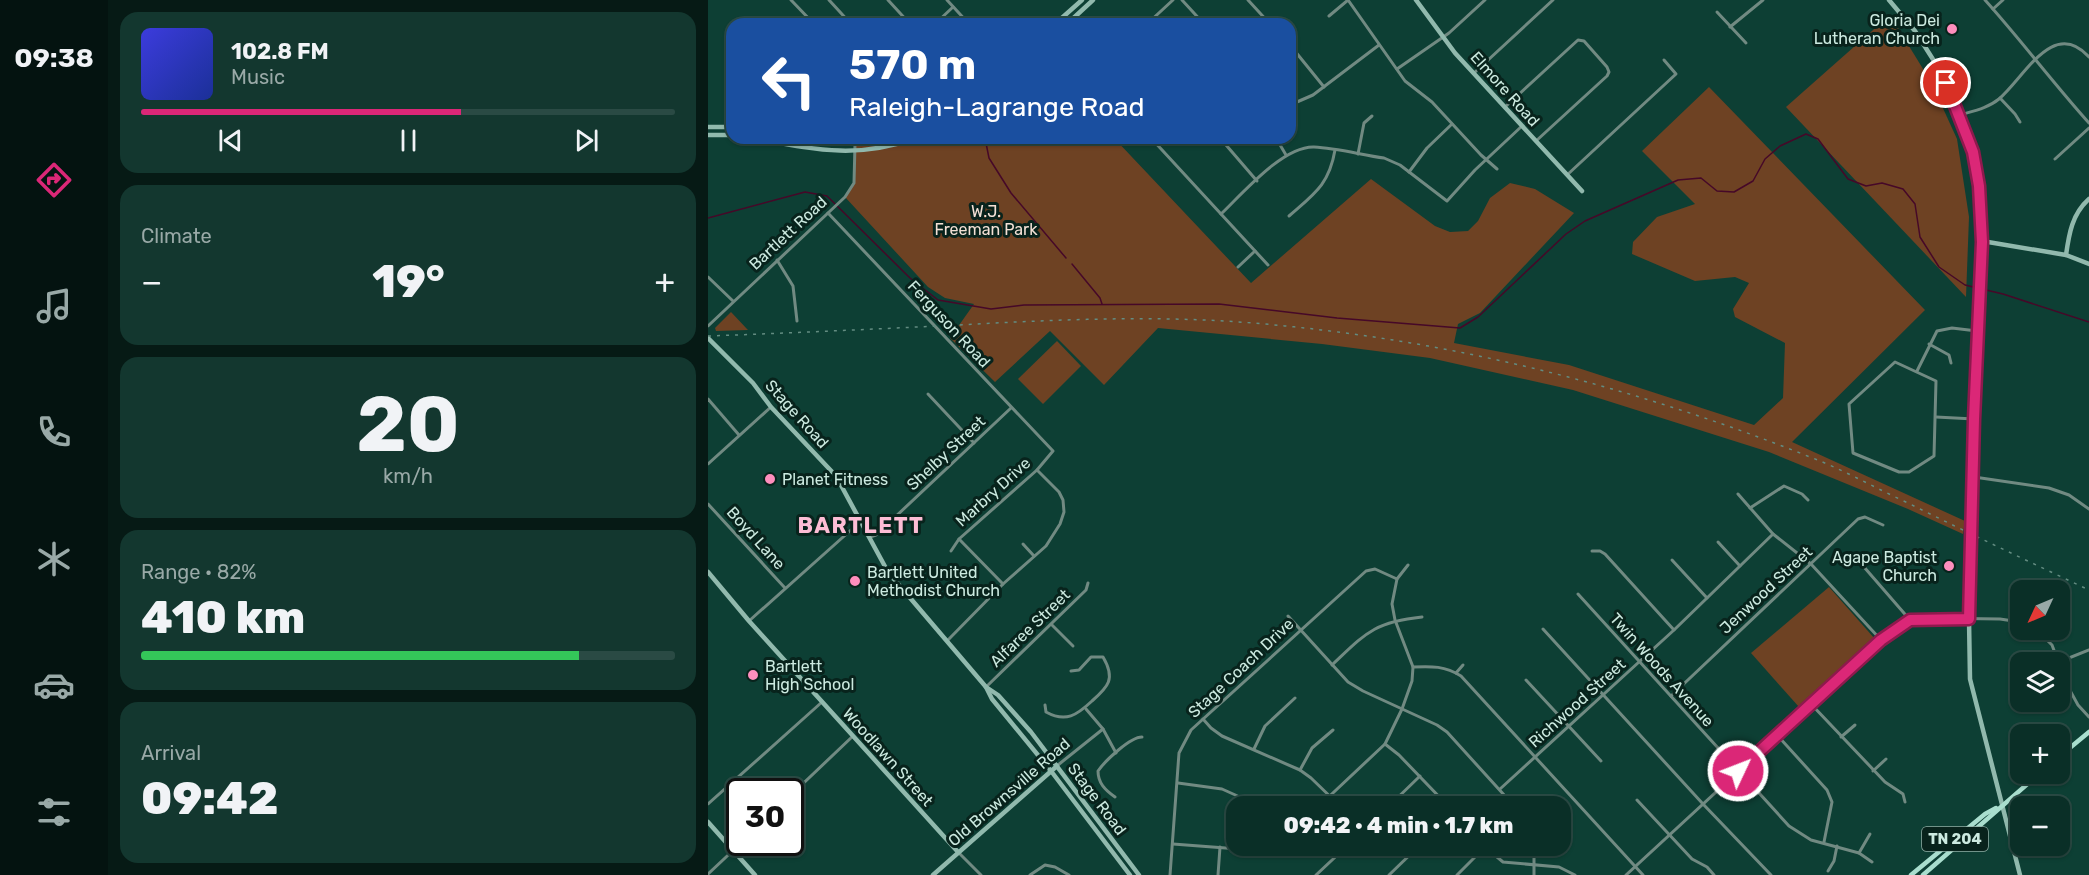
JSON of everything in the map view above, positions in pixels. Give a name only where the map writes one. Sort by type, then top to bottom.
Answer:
[{"type":"main road","points":[[1062,18],[1083,0]]},
{"type":"main road","points":[[1073,18],[1093,0]]},
{"type":"main road","name":"Elmore Road","points":[[1416,0],[1443,38],[1582,191]]},
{"type":"main road","points":[[1889,0],[1915,31],[1941,72],[1973,152],[1979,186],[1982,242],[1974,419],[1969,619],[1970,680],[2020,875]]},
{"type":"main road","points":[[708,127],[726,128]]},
{"type":"main road","points":[[708,135],[726,135]]},
{"type":"main road","points":[[785,144],[819,151],[856,151],[881,144]]},
{"type":"main road","points":[[819,144],[819,151]]},
{"type":"main road","points":[[2066,255],[2070,227],[2084,203],[2089,199]]},
{"type":"main road","points":[[1982,242],[2066,255],[2089,264]]},
{"type":"main road","name":"Stage Road","points":[[710,341],[753,383],[771,407],[836,476],[888,572],[986,687],[992,699],[1052,771],[1128,874]]},
{"type":"main road","name":"Woodlawn Street","points":[[708,572],[749,621],[958,852]]},
{"type":"main road","name":"Stage Road","points":[[986,687],[998,695],[1057,766],[1139,875]]},
{"type":"main road","points":[[2070,748],[2089,732]]},
{"type":"main road","name":"Old Brownsville Road","points":[[933,875],[1057,766]]},
{"type":"main road","name":"TN 204","points":[[1923,875],[2027,784]]},
{"type":"main road","name":"TN 204","points":[[1911,875],[1985,814],[2001,806]]},
{"type":"main road","points":[[708,822],[726,842]]},
{"type":"main road","points":[[738,856],[755,875]]},
{"type":"street","points":[[791,0],[808,18]]},
{"type":"street","points":[[796,5],[802,0]]},
{"type":"street","points":[[829,0],[846,18]]},
{"type":"street","points":[[888,0],[904,18]]},
{"type":"street","points":[[947,0],[963,18]]},
{"type":"street","points":[[1154,18],[1173,0]]},
{"type":"street","points":[[1182,0],[1198,18]]},
{"type":"street","points":[[1248,0],[1264,18]]},
{"type":"street","points":[[1329,16],[1348,0],[1409,86],[1432,102],[1497,169]]},
{"type":"street","points":[[1396,69],[1443,38],[1485,0]]},
{"type":"street","points":[[1474,73],[1553,0]]},
{"type":"street","points":[[1730,27],[1763,0]]},
{"type":"street","points":[[1985,0],[2089,123]]},
{"type":"street","points":[[1993,9],[2003,0]]},
{"type":"street","points":[[941,18],[953,7]]},
{"type":"street","points":[[1717,12],[1746,44]]},
{"type":"street","points":[[1505,107],[1581,39],[1607,67],[1609,73],[1536,141]]},
{"type":"street","points":[[1960,115],[1979,109],[2000,98],[2036,59],[2055,45],[2067,43],[2076,45],[2089,57]]},
{"type":"street","points":[[1296,102],[1311,96],[1379,45]]},
{"type":"street","points":[[1296,52],[1324,87]]},
{"type":"street","points":[[1567,175],[1676,74],[1664,60]]},
{"type":"street","points":[[2000,98],[2015,114],[2019,122]]},
{"type":"street","points":[[1359,154],[1364,123],[1372,116]]},
{"type":"street","points":[[1409,172],[1427,148],[1452,124]]},
{"type":"street","points":[[1221,214],[1287,155],[1304,148],[1314,147],[1388,159],[1447,201],[1522,126]]},
{"type":"street","points":[[2055,159],[2089,128]]},
{"type":"street","name":"Bartlett Road","points":[[708,326],[845,197],[854,183],[855,144]]},
{"type":"street","points":[[1157,144],[1268,265]]},
{"type":"street","points":[[1225,144],[1257,181]]},
{"type":"street","points":[[1280,144],[1287,155]]},
{"type":"street","points":[[1289,216],[1325,182],[1332,167],[1335,150]]},
{"type":"street","name":"Ferguson Road","points":[[828,213],[1053,451]]},
{"type":"street","points":[[1238,267],[1255,251]]},
{"type":"street","points":[[777,260],[793,286],[797,321]]},
{"type":"street","points":[[708,277],[734,301]]},
{"type":"street","points":[[1917,371],[1937,331],[1963,328],[1977,332]]},
{"type":"street","points":[[1929,344],[1949,355],[1952,358],[1951,363]]},
{"type":"street","points":[[1895,362],[1917,371],[1936,381],[1934,456],[1909,472],[1899,472],[1853,453],[1850,404],[1895,362]]},
{"type":"street","points":[[928,394],[974,443]]},
{"type":"street","points":[[708,399],[740,435]]},
{"type":"street","points":[[708,464],[771,407]]},
{"type":"street","name":"Shelby Street","points":[[870,537],[876,535],[1011,408]]},
{"type":"street","points":[[1936,417],[1974,419]]},
{"type":"street","name":"Marbry Drive","points":[[951,551],[959,539],[1037,470],[1053,451]]},
{"type":"street","points":[[947,641],[1003,584],[1046,546],[1054,534],[1064,512],[1063,500],[1059,492],[1037,470]]},
{"type":"street","points":[[1973,477],[2049,488],[2069,495],[2089,509]]},
{"type":"street","points":[[1749,508],[1784,486],[1802,494],[1808,500]]},
{"type":"street","points":[[1738,494],[1773,534],[1811,564],[1881,640]]},
{"type":"street","name":"Boyd Lane","points":[[708,504],[785,588]]},
{"type":"street","name":"Jenwood Street","points":[[1671,696],[1858,519],[1865,517],[1883,525]]},
{"type":"street","points":[[749,621],[861,521]]},
{"type":"street","name":"Richwood Street","points":[[1500,789],[1674,630],[1773,534]]},
{"type":"street","points":[[959,539],[1003,584]]},
{"type":"street","points":[[1718,542],[1740,566]]},
{"type":"street","points":[[1023,544],[1034,556]]},
{"type":"street","points":[[1592,551],[1605,554],[1674,630]]},
{"type":"street","points":[[1672,560],[1707,598]]},
{"type":"street","points":[[1202,718],[1222,736],[1300,770],[1311,777],[1330,796],[1384,744],[1402,709],[1412,681],[1413,668],[1395,620],[1392,604],[1397,579],[1408,565]]},
{"type":"street","points":[[1864,567],[1910,620]]},
{"type":"street","name":"Stage Coach Drive","points":[[1170,875],[1179,753],[1191,730],[1366,571],[1375,569],[1397,579]]},
{"type":"street","name":"Alfaree Street","points":[[986,687],[1052,625],[1086,590],[1088,584]]},
{"type":"street","name":"Twin Woods Avenue","points":[[1578,594],[1789,826],[1811,840],[1859,853],[1872,862]]},
{"type":"street","points":[[1288,616],[1348,682],[1447,732],[1506,796]]},
{"type":"street","points":[[1332,665],[1363,636],[1376,628],[1395,620],[1422,617]]},
{"type":"street","points":[[1626,875],[1881,640],[1910,620],[2010,620]]},
{"type":"street","points":[[1052,625],[1073,646]]},
{"type":"street","points":[[1543,629],[1771,875]]},
{"type":"street","points":[[2070,658],[2089,651]]},
{"type":"street","points":[[1045,705],[1046,712],[1063,718],[1086,709],[1107,687],[1110,676],[1103,657],[1091,657],[1079,670],[1071,671]]},
{"type":"street","points":[[1455,673],[1463,665]]},
{"type":"street","points":[[1413,668],[1432,666],[1448,669],[1461,676],[1643,875]]},
{"type":"street","points":[[1526,680],[1601,761]]},
{"type":"street","points":[[2070,690],[2089,717]]},
{"type":"street","points":[[1254,750],[1265,726],[1295,698]]},
{"type":"street","points":[[708,804],[822,702]]},
{"type":"street","points":[[1811,704],[1873,771],[1903,794],[1905,802]]},
{"type":"street","points":[[1086,709],[1103,729],[1116,753]]},
{"type":"street","points":[[1841,737],[1855,725]]},
{"type":"street","name":"Old Brownsville Road","points":[[1057,766],[1103,729]]},
{"type":"street","points":[[1300,770],[1312,748],[1333,730]]},
{"type":"street","points":[[1777,735],[1827,790],[1832,802],[1824,842]]},
{"type":"street","points":[[804,783],[853,736]]},
{"type":"street","points":[[1115,797],[1098,779],[1098,771],[1136,737],[1142,737]]},
{"type":"street","points":[[1384,744],[1399,755],[1439,796]]},
{"type":"street","points":[[1873,771],[1886,759]]},
{"type":"street","points":[[1399,796],[1420,776]]},
{"type":"street","points":[[1178,783],[1222,789],[1238,796]]},
{"type":"street","points":[[1637,800],[1668,836],[1692,859],[1707,867],[1714,875]]},
{"type":"street","points":[[1859,853],[1870,834]]},
{"type":"street","points":[[1173,844],[1226,848]]},
{"type":"street","points":[[1828,871],[1834,861],[1837,846]]},
{"type":"street","points":[[1218,875],[1220,847]]},
{"type":"street","name":"Woodlawn Street","points":[[958,852],[981,875]]},
{"type":"street","points":[[708,874],[727,856]]},
{"type":"street","points":[[1316,875],[1336,856]]},
{"type":"street","points":[[1389,875],[1409,856]]},
{"type":"street","points":[[1456,875],[1476,856]]},
{"type":"street","points":[[1496,856],[1503,862],[1560,867],[1575,875]]},
{"type":"street","points":[[1534,875],[1535,856]]},
{"type":"street","points":[[1030,875],[1045,865],[1055,867],[1069,875]]},
{"type":"street","points":[[1128,874],[1135,868]]},
{"type":"green space","points":[[1890,15],[1931,82],[1957,139],[1969,217],[1966,297],[1786,107]]},
{"type":"green space","name":"W.J. Freeman Park","points":[[1709,87],[1925,310],[1792,442],[1965,521],[1963,534],[1769,452],[1573,390],[1430,358],[1322,344],[1158,328],[1104,385],[1050,331],[995,382],[950,338],[974,304],[945,298],[928,287],[845,197],[854,183],[855,144],[1120,144],[1251,283],[1371,179],[1435,226],[1450,232],[1468,231],[1478,221],[1490,198],[1510,183],[1535,189],[1574,213],[1480,313],[1458,324],[1454,343],[1569,365],[1754,425],[1783,398],[1785,343],[1735,317],[1733,309],[1749,283],[1735,277],[1695,281],[1632,254],[1633,242],[1657,217],[1695,204],[1642,151]]},
{"type":"green space","points":[[731,312],[748,330],[716,331],[715,328]]},
{"type":"green space","points":[[1057,341],[1081,366],[1043,404],[1018,379]]},
{"type":"green space","points":[[1829,587],[1875,639],[1799,707],[1751,653]]},
{"type":"waterway","points":[[708,218],[805,192],[827,196],[910,278],[938,300],[991,309],[1024,305],[1219,304],[1337,318],[1460,328],[1478,317],[1566,234],[1585,221],[1678,180],[1701,178],[1717,191],[1734,192],[1753,181],[1765,159],[1780,146],[1806,134],[1818,139],[1848,179],[1866,186],[1882,183],[1903,189],[1915,204],[1920,237],[1939,267],[1965,285],[2003,294],[2089,322]]},
{"type":"waterway","points":[[986,144],[989,158],[1011,193],[1066,258]]},
{"type":"waterway","points":[[1072,264],[1100,298],[1102,304]]},
{"type":"railway","points":[[708,336],[1059,320],[1159,319],[1225,321],[1300,328],[1375,337],[1449,350],[1596,384],[1739,430],[1835,468],[2089,590]]},
{"type":"place","name":"Gloria Dei Lutheran Church","points":[[1952,29]]},
{"type":"place","name":"Planet Fitness","points":[[770,479]]},
{"type":"place","name":"Agape Baptist Church","points":[[1949,566]]},
{"type":"place","name":"Bartlett United Methodist Church","points":[[855,581]]},
{"type":"place","name":"Bartlett High School","points":[[753,675]]},
{"type":"district","name":"BARTLETT","points":[[861,525]]},
{"type":"route","points":[[1738,771],[1881,640],[1910,620],[1969,619],[1974,419],[1982,242],[1979,186],[1973,152],[1946,83]]}]
